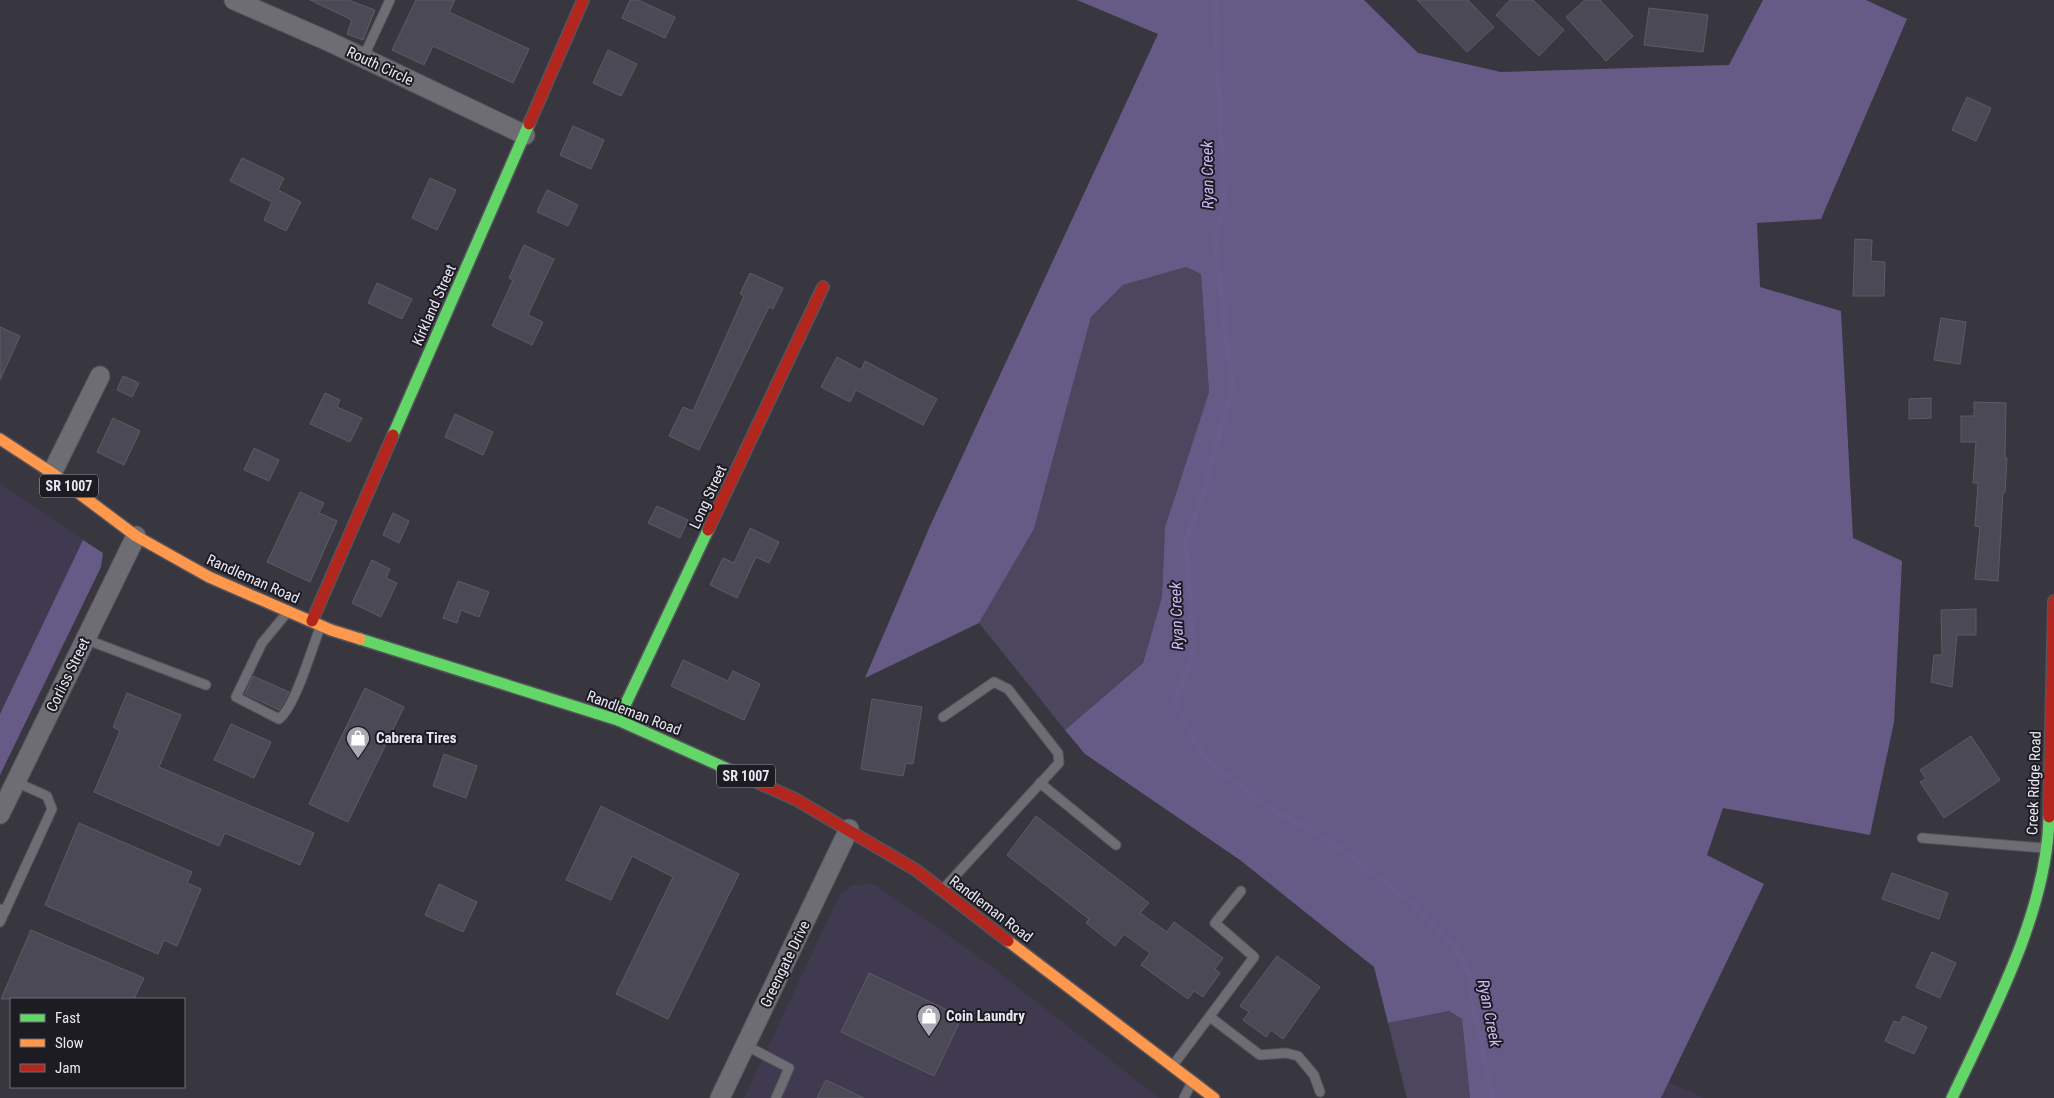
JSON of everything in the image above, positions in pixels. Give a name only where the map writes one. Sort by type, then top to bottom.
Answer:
[{"type":"main road","name":"Kirkland Street","points":[[316,623],[583,0]]},
{"type":"main road","name":"Long Street","points":[[618,720],[823,287]]},
{"type":"main road","name":"Randleman Road","points":[[0,439],[52,473],[136,536],[209,577],[316,623],[618,720],[795,799],[916,870],[1214,1098]]},
{"type":"main road","name":"Creek Ridge Road","points":[[1952,1098],[2005,984],[2036,906],[2046,848],[2052,829],[2054,600]]},
{"type":"street","name":"Routh Circle","points":[[234,0],[525,134]]},
{"type":"street","points":[[52,473],[100,376]]},
{"type":"street","name":"Corliss Street","points":[[0,814],[136,536]]},
{"type":"street","name":"Greengate Drive","points":[[720,1098],[849,829]]},
{"type":"lane","points":[[363,58],[390,0]]},
{"type":"lane","points":[[288,611],[262,643],[236,697],[279,719],[285,714],[293,698],[316,623]]},
{"type":"lane","points":[[85,639],[206,685]]},
{"type":"lane","points":[[942,890],[1059,763],[1058,753],[1008,689],[994,682],[943,717]]},
{"type":"lane","points":[[0,922],[2,910],[52,809],[47,796],[16,782]]},
{"type":"lane","points":[[1040,783],[1116,845]]},
{"type":"lane","points":[[1922,838],[2046,848]]},
{"type":"lane","points":[[1172,1066],[1254,957],[1215,924],[1241,891]]},
{"type":"lane","points":[[1210,1017],[1260,1055],[1286,1053],[1298,1056],[1314,1075],[1320,1092]]},
{"type":"lane","points":[[745,1045],[789,1068],[776,1098]]},
{"type":"lane","points":[[1184,1098],[1193,1082]]},
{"type":"shaded area","points":[[1077,0],[1364,0],[1418,53],[1501,72],[1729,65],[1763,0],[1866,0],[1907,19],[1821,219],[1757,223],[1760,287],[1841,311],[1853,538],[1902,561],[1894,722],[1870,835],[1723,808],[1707,855],[1764,884],[1661,1098],[1470,1098],[1462,1019],[1449,1011],[1388,1023],[1374,967],[1240,860],[1085,754],[1065,730],[1143,663],[1162,597],[1165,527],[1209,392],[1201,274],[1186,267],[1123,285],[1091,317],[1034,529],[979,623],[865,678],[930,526],[1158,34]]},
{"type":"shaded area","points":[[1186,267],[1201,274],[1209,392],[1165,527],[1162,597],[1143,663],[1065,730],[979,623],[1034,529],[1091,317],[1123,285]]},
{"type":"shaded area","points":[[0,483],[83,540],[0,714]]},
{"type":"shaded area","points":[[83,540],[103,553],[101,567],[0,775],[0,714]]},
{"type":"shaded area","points":[[874,884],[982,959],[1159,1098],[744,1098],[840,894],[852,885]]},
{"type":"shaded area","points":[[1449,1011],[1462,1019],[1470,1098],[1407,1098],[1388,1023]]},
{"type":"shaded area","points":[[1669,1082],[1704,1098],[1661,1098]]},
{"type":"building","points":[[310,0],[348,0],[375,10],[363,40],[347,34],[352,20]]},
{"type":"building","points":[[416,0],[455,0],[449,12],[529,49],[513,83],[433,46],[424,65],[392,50]]},
{"type":"building","points":[[630,0],[638,0],[675,17],[665,38],[622,18]]},
{"type":"building","points":[[1417,0],[1468,0],[1494,27],[1467,52]]},
{"type":"building","points":[[1510,0],[1533,0],[1564,30],[1539,56],[1496,15]]},
{"type":"building","points":[[1585,0],[1600,0],[1633,36],[1606,61],[1566,17]]},
{"type":"building","points":[[1649,8],[1708,15],[1703,52],[1644,45]]},
{"type":"building","points":[[608,50],[637,64],[621,96],[593,83]]},
{"type":"building","points":[[1967,97],[1991,108],[1976,141],[1952,130]]},
{"type":"building","points":[[573,126],[604,140],[591,169],[560,155]]},
{"type":"building","points":[[242,158],[284,178],[278,190],[301,202],[286,231],[264,220],[272,202],[230,181]]},
{"type":"building","points":[[430,178],[456,190],[437,230],[412,218]]},
{"type":"building","points":[[547,190],[578,205],[568,226],[537,212]]},
{"type":"building","points":[[1855,239],[1872,240],[1871,261],[1885,262],[1884,296],[1853,296]]},
{"type":"building","points":[[524,245],[554,259],[528,315],[543,322],[532,345],[492,326],[513,280],[509,278]]},
{"type":"building","points":[[750,273],[783,288],[773,309],[769,307],[699,450],[669,436],[683,407],[693,411],[744,296],[740,294]]},
{"type":"building","points":[[377,283],[412,299],[402,319],[368,303]]},
{"type":"building","points":[[1941,318],[1966,322],[1960,364],[1934,360]]},
{"type":"building","points":[[0,327],[20,336],[0,380]]},
{"type":"building","points":[[837,357],[861,370],[865,361],[937,399],[923,425],[856,390],[850,402],[821,387]]},
{"type":"building","points":[[123,376],[139,383],[132,397],[117,390]]},
{"type":"building","points":[[325,393],[340,400],[337,407],[362,418],[350,442],[310,424]]},
{"type":"building","points":[[1931,398],[1931,418],[1909,419],[1909,399]]},
{"type":"building","points":[[1974,402],[2006,403],[2005,458],[2007,458],[2005,492],[2003,492],[1998,581],[1975,579],[1980,527],[1975,526],[1978,483],[1973,483],[1976,442],[1961,442],[1961,416],[1974,416]]},
{"type":"building","points":[[455,414],[493,432],[483,455],[445,437]]},
{"type":"building","points":[[113,418],[140,431],[124,465],[97,452]]},
{"type":"building","points":[[254,448],[279,460],[269,481],[244,470]]},
{"type":"building","points":[[300,492],[324,503],[319,513],[337,521],[310,582],[267,562]]},
{"type":"building","points":[[657,506],[688,520],[680,538],[648,523]]},
{"type":"building","points":[[393,513],[409,521],[399,543],[383,535]]},
{"type":"building","points":[[750,528],[779,542],[769,563],[756,557],[737,598],[710,585],[723,558],[734,563]]},
{"type":"building","points":[[372,560],[390,569],[386,578],[397,583],[381,617],[352,603]]},
{"type":"building","points":[[458,581],[489,592],[479,617],[461,610],[457,623],[443,618]]},
{"type":"building","points":[[1976,609],[1976,635],[1957,635],[1952,687],[1931,682],[1934,655],[1942,655],[1941,610]]},
{"type":"building","points":[[683,660],[728,681],[733,671],[760,684],[744,720],[671,686]]},
{"type":"building","points":[[253,676],[289,692],[279,710],[245,694]]},
{"type":"building","points":[[365,688],[404,707],[348,822],[309,804]]},
{"type":"building","points":[[127,693],[181,715],[159,767],[314,833],[300,865],[225,833],[219,846],[94,792],[120,731],[113,727]]},
{"type":"building","points":[[872,699],[922,707],[913,764],[906,763],[903,776],[861,769]]},
{"type":"building","points":[[231,724],[271,742],[254,778],[214,760]]},
{"type":"building","points":[[1971,736],[2000,780],[1944,818],[1920,782],[1926,779],[1920,770]]},
{"type":"building","points":[[444,754],[477,766],[466,798],[433,786]]},
{"type":"building","points":[[601,806],[739,874],[668,1019],[616,994],[673,877],[632,856],[611,900],[566,880]]},
{"type":"building","points":[[1036,816],[1149,903],[1140,913],[1167,932],[1174,922],[1223,958],[1215,969],[1220,973],[1203,997],[1194,991],[1188,999],[1141,965],[1150,953],[1124,934],[1115,946],[1086,923],[1089,919],[1007,855]]},
{"type":"building","points":[[79,823],[192,872],[187,883],[201,889],[177,946],[164,940],[158,954],[45,905]]},
{"type":"building","points":[[1892,873],[1948,893],[1939,919],[1882,899]]},
{"type":"building","points":[[439,884],[477,902],[463,932],[425,915]]},
{"type":"building","points":[[31,930],[144,978],[134,998],[1,999]]},
{"type":"building","points":[[1932,952],[1956,963],[1940,998],[1916,987]]},
{"type":"building","points":[[1277,956],[1320,987],[1283,1039],[1271,1030],[1266,1037],[1243,1020],[1249,1012],[1240,1006]]},
{"type":"building","points":[[869,973],[962,1017],[934,1076],[841,1032]]},
{"type":"building","points":[[1903,1016],[1927,1027],[1914,1054],[1885,1041],[1894,1021],[1900,1023]]},
{"type":"building","points":[[826,1080],[864,1098],[817,1098]]},
{"type":"waterway","name":"Ryan Creek","points":[[1215,0],[1224,208],[1215,239],[1232,386],[1204,492],[1186,540],[1193,652],[1175,702],[1204,758],[1268,807],[1330,841],[1413,904],[1454,946],[1471,978],[1474,1010],[1493,1098]]},
{"type":"traffic: fast","points":[[393,435],[529,124]]},
{"type":"traffic: fast","points":[[618,720],[708,530]]},
{"type":"traffic: fast","points":[[360,639],[618,720],[759,783]]},
{"type":"traffic: fast","points":[[1952,1098],[2000,997],[2028,925],[2039,889],[2046,853],[2049,817]]},
{"type":"traffic: slow","points":[[0,439],[52,473],[136,536],[209,577],[331,630],[360,639]]},
{"type":"traffic: slow","points":[[1008,941],[1214,1098]]},
{"type":"traffic: jam","points":[[529,124],[583,0]]},
{"type":"traffic: jam","points":[[708,530],[823,287]]},
{"type":"traffic: jam","points":[[312,621],[393,435]]},
{"type":"traffic: jam","points":[[2049,817],[2054,601]]},
{"type":"traffic: jam","points":[[759,783],[795,799],[916,870],[1008,941]]},
{"type":"place","name":"Cabrera Tires","points":[[358,759]]},
{"type":"place","name":"Coin Laundry","points":[[929,1037]]}]
